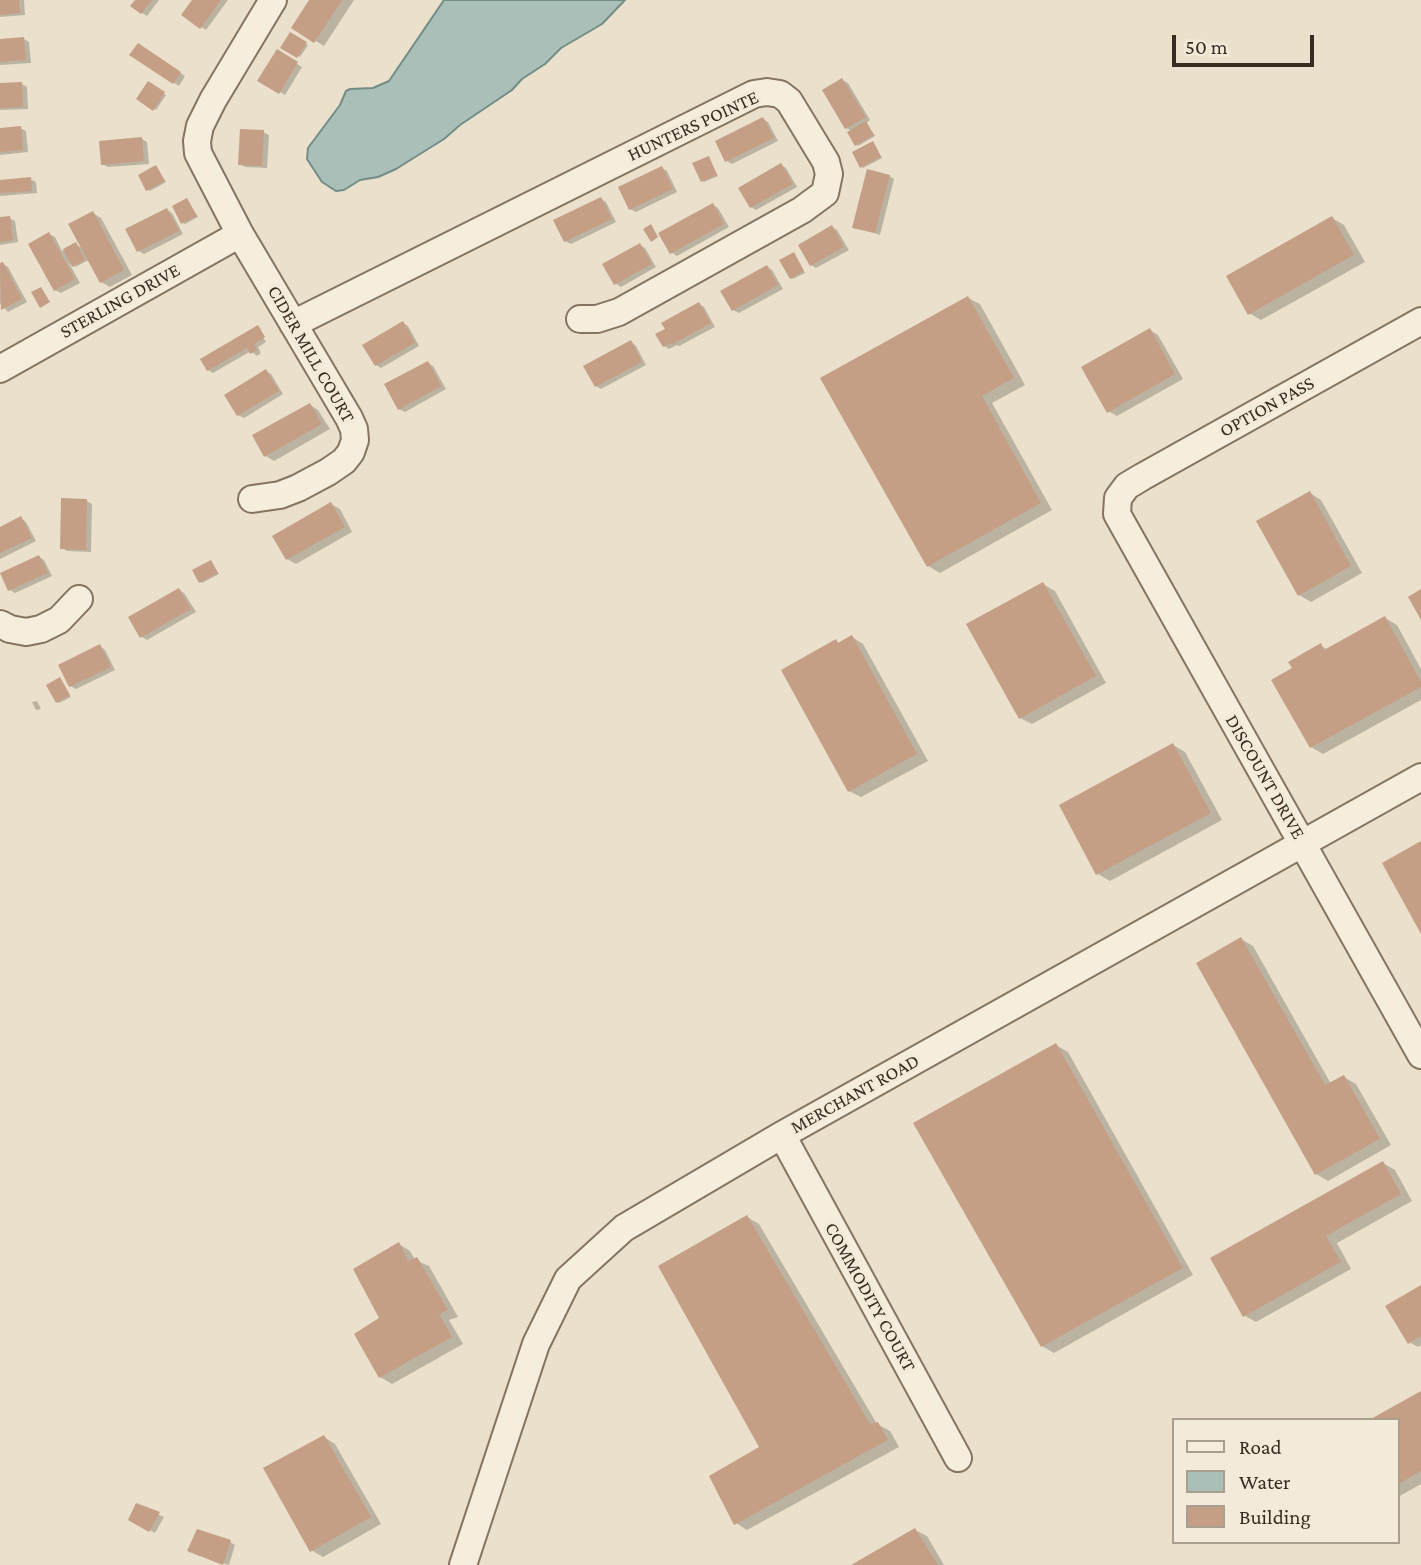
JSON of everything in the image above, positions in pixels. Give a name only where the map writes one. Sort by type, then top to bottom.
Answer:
[{"type":"street","name":"CIDER MILL COURT","points":[[252,499],[280,495],[328,472],[344,461],[355,440],[349,418],[240,234],[198,153],[200,127],[213,100],[273,0]]},
{"type":"street","name":"HUNTERS POINTE","points":[[293,324],[754,94],[780,94],[789,101],[826,162],[829,174],[825,192],[802,210],[619,312],[597,319],[580,318]]},
{"type":"street","name":"STERLING DRIVE","points":[[0,369],[240,234]]},
{"type":"street","name":"OPTION PASS","points":[[1118,498],[1128,486],[1142,477],[1421,321]]},
{"type":"street","name":"DISCOUNT DRIVE","points":[[1118,498],[1117,514],[1122,526],[1421,1055]]},
{"type":"street","points":[[0,624],[26,632],[41,629],[59,620],[79,600]]},
{"type":"street","name":"MERCHANT ROAD","points":[[463,1565],[536,1344],[568,1279],[624,1228],[782,1135],[1421,777]]},
{"type":"street","name":"COMMODITY COURT","points":[[782,1135],[958,1458]]},
{"type":"water","points":[[444,0],[625,0],[602,24],[561,48],[512,90],[444,139],[396,169],[336,191],[322,182],[307,159],[308,148],[340,105],[346,91],[373,88],[389,81]]},
{"type":"building","points":[[0,0],[19,0],[20,13],[0,15]]},
{"type":"building","points":[[135,0],[152,0],[141,14],[130,6]]},
{"type":"building","points":[[192,0],[221,0],[200,29],[181,15]]},
{"type":"building","points":[[309,0],[342,0],[314,43],[291,28]]},
{"type":"building","points":[[290,32],[307,42],[297,58],[280,48]]},
{"type":"building","points":[[24,37],[26,60],[0,62],[0,39]]},
{"type":"building","points":[[138,43],[181,72],[173,84],[129,55]]},
{"type":"building","points":[[277,49],[298,62],[279,94],[257,81]]},
{"type":"building","points":[[842,78],[866,117],[845,129],[822,90]]},
{"type":"building","points":[[148,81],[165,92],[153,111],[136,99]]},
{"type":"building","points":[[22,82],[23,107],[0,108],[0,83]]},
{"type":"building","points":[[763,117],[774,138],[725,162],[715,141]]},
{"type":"building","points":[[866,121],[874,135],[855,146],[847,132]]},
{"type":"building","points":[[21,126],[23,150],[0,152],[0,128]]},
{"type":"building","points":[[240,129],[264,130],[262,166],[238,165]]},
{"type":"building","points":[[142,137],[144,161],[101,165],[99,141]]},
{"type":"building","points":[[873,141],[881,157],[860,168],[852,152]]},
{"type":"building","points":[[709,156],[717,175],[701,182],[692,163]]},
{"type":"building","points":[[781,163],[793,184],[750,208],[738,188]]},
{"type":"building","points":[[156,165],[165,181],[146,191],[138,175]]},
{"type":"building","points":[[662,166],[673,189],[629,210],[618,187]]},
{"type":"building","points":[[867,169],[890,175],[875,233],[852,228]]},
{"type":"building","points":[[31,177],[32,191],[0,193],[0,180]]},
{"type":"building","points":[[601,197],[612,219],[564,242],[553,220]]},
{"type":"building","points":[[187,198],[197,216],[181,224],[172,206]]},
{"type":"building","points":[[713,203],[724,224],[670,254],[658,233]]},
{"type":"building","points":[[167,208],[179,231],[137,252],[125,229]]},
{"type":"building","points":[[93,211],[124,270],[100,283],[68,224]]},
{"type":"building","points":[[10,216],[13,240],[0,242],[0,217]]},
{"type":"building","points":[[1332,216],[1354,255],[1248,315],[1226,276]]},
{"type":"building","points":[[651,224],[658,237],[651,242],[643,229]]},
{"type":"building","points":[[832,225],[844,247],[810,266],[798,245]]},
{"type":"building","points":[[49,232],[75,279],[54,291],[28,244]]},
{"type":"building","points":[[76,242],[85,260],[72,267],[63,249]]},
{"type":"building","points":[[640,243],[652,264],[614,285],[602,264]]},
{"type":"building","points":[[794,252],[804,271],[790,279],[779,260]]},
{"type":"building","points":[[3,262],[22,299],[1,310],[0,263]]},
{"type":"building","points":[[767,265],[778,285],[732,311],[720,291]]},
{"type":"building","points":[[41,287],[50,302],[40,308],[31,292]]},
{"type":"building","points":[[968,296],[1014,378],[982,396],[1041,503],[927,567],[820,378]]},
{"type":"building","points":[[699,302],[711,323],[663,347],[655,334],[665,329],[661,323]]},
{"type":"building","points":[[403,321],[415,343],[375,366],[362,345]]},
{"type":"building","points":[[258,325],[265,337],[254,344],[257,350],[250,354],[247,348],[207,371],[200,359]]},
{"type":"building","points":[[1150,328],[1175,374],[1107,413],[1081,367]]},
{"type":"building","points":[[631,340],[642,362],[595,387],[583,366]]},
{"type":"building","points":[[428,361],[441,386],[398,410],[384,384]]},
{"type":"building","points":[[266,369],[279,391],[237,416],[224,395]]},
{"type":"building","points":[[310,403],[322,424],[264,457],[252,435]]},
{"type":"building","points":[[1310,491],[1351,566],[1298,596],[1256,521]]},
{"type":"building","points":[[61,498],[87,499],[86,550],[60,549]]},
{"type":"building","points":[[331,502],[345,527],[286,560],[272,536]]},
{"type":"building","points":[[21,516],[32,538],[0,553],[0,527]]},
{"type":"building","points":[[39,555],[48,573],[8,591],[0,573]]},
{"type":"building","points":[[211,560],[218,573],[199,583],[192,570]]},
{"type":"building","points":[[1043,582],[1096,676],[1019,719],[966,624]]},
{"type":"building","points":[[179,588],[191,609],[140,638],[128,617]]},
{"type":"building","points":[[1421,589],[1421,620],[1408,597]]},
{"type":"building","points":[[1385,616],[1421,682],[1421,687],[1310,748],[1271,680],[1292,668],[1288,662],[1321,643],[1324,650]]},
{"type":"building","points":[[852,635],[917,754],[848,792],[781,670],[836,639],[838,643]]},
{"type":"building","points":[[100,644],[111,667],[69,687],[58,665]]},
{"type":"building","points":[[60,677],[70,695],[56,703],[46,685]]},
{"type":"building","points":[[1173,743],[1211,813],[1096,875],[1059,805]]},
{"type":"building","points":[[1421,841],[1421,934],[1382,863]]},
{"type":"building","points":[[1241,937],[1325,1085],[1344,1075],[1380,1139],[1315,1175],[1196,963]]},
{"type":"building","points":[[1056,1043],[1183,1268],[1041,1347],[913,1123]]},
{"type":"building","points":[[1383,1161],[1401,1194],[1326,1236],[1341,1262],[1243,1317],[1210,1258]]},
{"type":"building","points":[[747,1215],[870,1424],[878,1422],[888,1440],[734,1525],[709,1476],[759,1447],[658,1266]]},
{"type":"building","points":[[399,1242],[408,1261],[417,1257],[448,1310],[439,1314],[452,1337],[379,1378],[354,1334],[379,1318],[353,1269]]},
{"type":"building","points":[[1421,1285],[1421,1336],[1408,1344],[1385,1306]]},
{"type":"building","points":[[1421,1391],[1421,1471],[1400,1483],[1400,1418],[1373,1418]]},
{"type":"building","points":[[324,1435],[371,1517],[310,1552],[263,1468]]},
{"type":"building","points":[[136,1503],[160,1512],[149,1532],[128,1520]]},
{"type":"building","points":[[915,1528],[938,1565],[851,1565]]},
{"type":"building","points":[[197,1529],[231,1540],[223,1565],[187,1551]]}]
